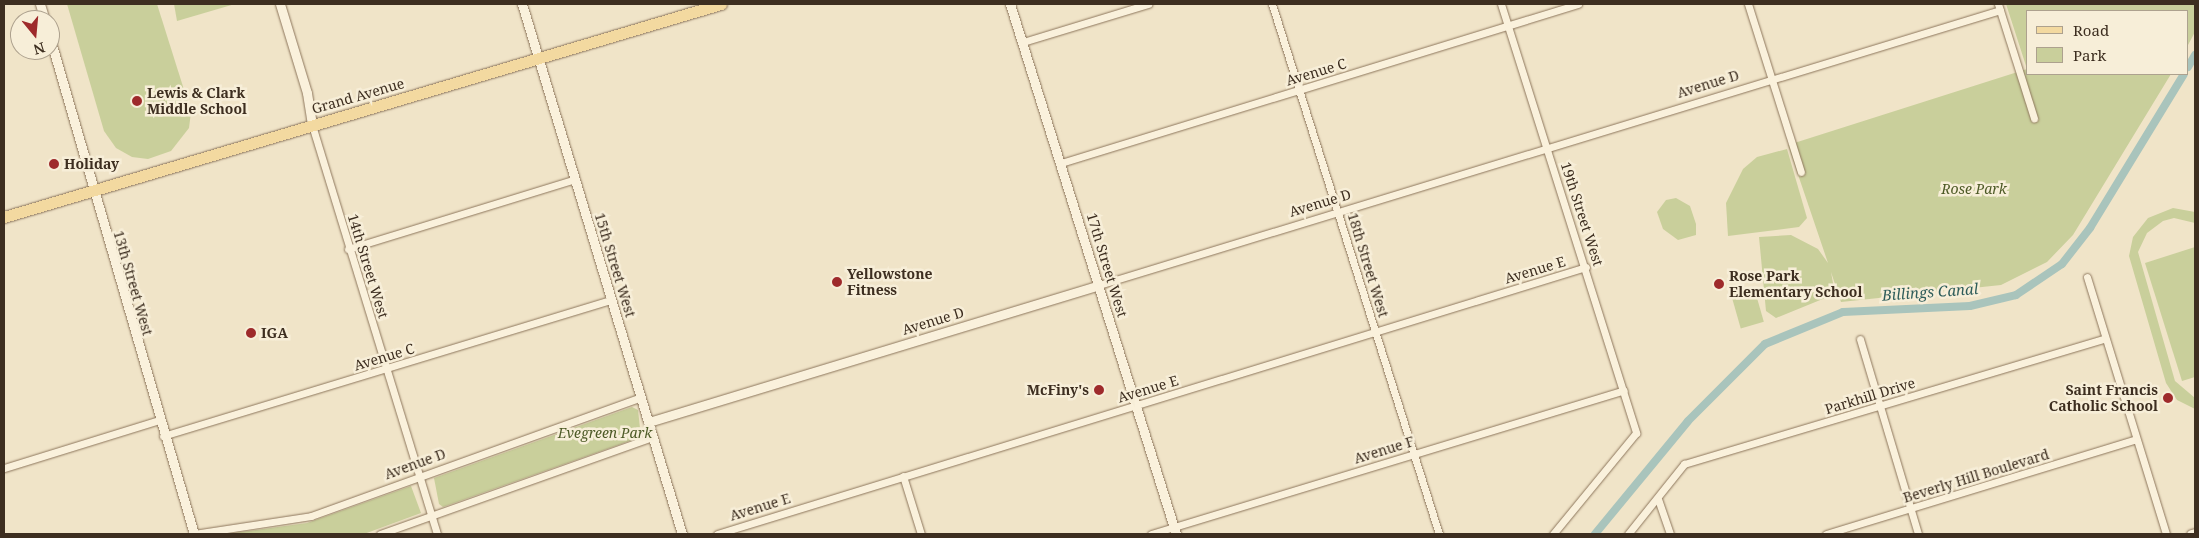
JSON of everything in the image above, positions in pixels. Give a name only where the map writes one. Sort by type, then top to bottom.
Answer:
[{"type":"main road","name":"Grand Avenue","points":[[4,217],[721,4]]},
{"type":"street","name":"14th Street West","points":[[280,4],[307,93],[312,125],[348,249],[437,534]]},
{"type":"street","name":"15th Street West","points":[[522,4],[682,534]]},
{"type":"street","name":"17th Street West","points":[[1010,4],[1175,531]]},
{"type":"street","points":[[1023,42],[1148,4]]},
{"type":"street","name":"18th Street West","points":[[1272,4],[1439,534]]},
{"type":"street","name":"19th Street West","points":[[1502,4],[1636,433],[1553,534]]},
{"type":"street","name":"Avenue C","points":[[1061,163],[1578,4]]},
{"type":"street","points":[[1748,4],[1801,172]]},
{"type":"street","points":[[1999,7],[2034,118]]},
{"type":"street","name":"Avenue D","points":[[649,422],[1772,79],[1999,7]]},
{"type":"street","name":"13th Street West","points":[[56,60],[163,436],[194,534]]},
{"type":"street","points":[[348,249],[575,179]]},
{"type":"street","name":"Avenue E","points":[[717,534],[1586,268]]},
{"type":"street","points":[[2087,277],[2103,339],[2134,440],[2166,534]]},
{"type":"street","name":"Avenue C","points":[[163,436],[612,300]]},
{"type":"street","name":"Parkhill Drive","points":[[1628,534],[1684,464],[2103,339]]},
{"type":"street","points":[[1860,340],[1918,534]]},
{"type":"street","name":"Avenue F","points":[[1151,534],[1175,531],[1414,454],[1624,390]]},
{"type":"street","name":"Avenue D","points":[[194,534],[311,516],[641,397]]},
{"type":"street","points":[[4,468],[159,420]]},
{"type":"street","points":[[380,534],[653,437]]},
{"type":"street","name":"Beverly Hill Boulevard","points":[[1826,534],[2134,440]]},
{"type":"street","points":[[903,476],[921,534]]},
{"type":"street","points":[[1658,498],[1670,534]]},
{"type":"street","points":[[2191,534],[2195,533]]},
{"type":"green space","name":"Lewis & Clark Middle School","points":[[67,4],[157,4],[191,112],[189,128],[171,151],[148,159],[132,157],[116,148],[104,131]]},
{"type":"green space","points":[[174,4],[235,4],[177,21]]},
{"type":"green space","name":"Rose Park","points":[[2006,4],[2195,4],[2195,32],[2189,43],[2189,10],[2026,10],[2026,66]]},
{"type":"green space","name":"Rose Park","points":[[2026,69],[2026,75],[2170,75],[2073,235],[2047,262],[2001,285],[1841,302],[1831,272],[1835,294],[1776,318],[1766,311],[1759,237],[1791,235],[1818,249],[1828,263],[1788,145]]},
{"type":"green space","points":[[1787,149],[1807,218],[1799,227],[1728,236],[1726,203],[1743,169],[1757,157]]},
{"type":"green space","points":[[1676,198],[1690,206],[1696,224],[1696,235],[1678,240],[1663,229],[1657,212],[1666,200]]},
{"type":"green space","points":[[2173,208],[2195,212],[2195,223],[2174,218],[2163,221],[2147,233],[2138,252],[2175,381],[2195,398],[2195,409],[2177,400],[2166,383],[2129,256],[2133,237],[2148,218]]},
{"type":"green space","points":[[2195,247],[2195,377],[2182,381],[2145,263]]},
{"type":"green space","points":[[1755,291],[1764,322],[1741,328],[1732,298]]},
{"type":"green space","name":"Evegreen Park","points":[[632,407],[638,410],[641,437],[443,507],[439,504],[434,478]]},
{"type":"green space","points":[[411,486],[421,513],[364,534],[226,534],[307,523]]},
{"type":"waterway","name":"Billings Canal","points":[[2189,65],[2195,55]]},
{"type":"waterway","name":"Billings Canal","points":[[1595,534],[1688,421],[1765,344],[1843,312],[1970,306],[2016,295],[2062,264],[2090,228],[2183,75]]},
{"type":"place","name":"Lewis & Clark Middle School","points":[[137,101]]},
{"type":"place","name":"Holiday","points":[[54,164]]},
{"type":"place","name":"Yellowstone Fitness","points":[[837,282]]},
{"type":"place","name":"Rose Park Elementary School","points":[[1719,284]]},
{"type":"place","name":"IGA","points":[[251,333]]},
{"type":"place","name":"McFiny's","points":[[1099,390]]},
{"type":"place","name":"Saint Francis Catholic School","points":[[2168,398]]}]
